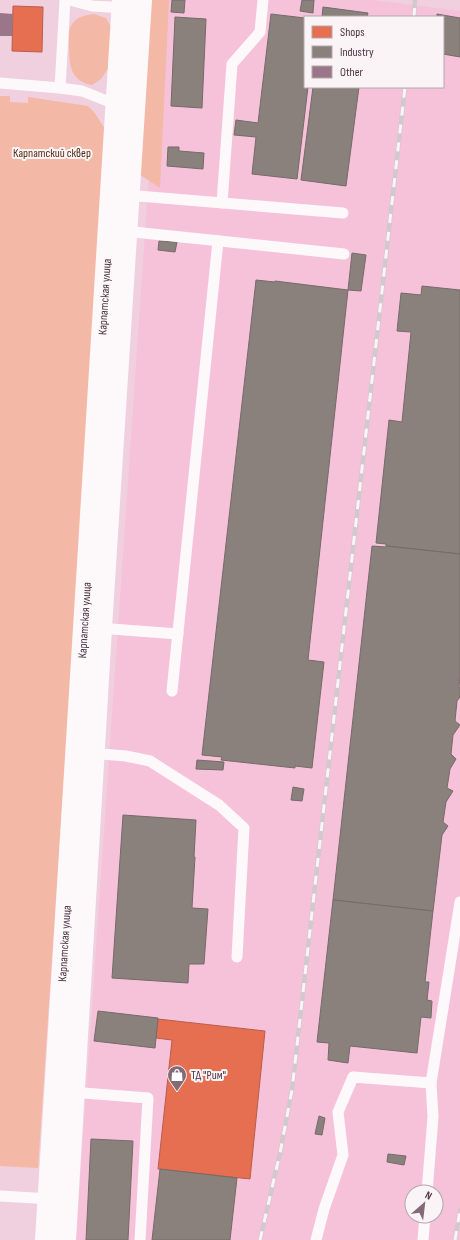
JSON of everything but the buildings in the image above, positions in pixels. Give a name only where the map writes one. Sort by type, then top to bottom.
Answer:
[{"type":"street","name":"Карпатская улица","points":[[46,1240],[58,1200],[92,627],[132,4]]},
{"type":"street","name":"Карпатская улица","points":[[58,1200],[65,1240]]},
{"type":"lane","points":[[60,88],[65,0]]},
{"type":"lane","points":[[70,0],[92,6],[132,4]]},
{"type":"lane","points":[[222,203],[232,64],[260,32],[263,0]]},
{"type":"lane","points":[[0,83],[60,88],[82,92],[126,107]]},
{"type":"lane","points":[[120,195],[342,213]]},
{"type":"lane","points":[[118,231],[344,254]]},
{"type":"lane","points":[[172,691],[218,241]]},
{"type":"lane","points":[[92,627],[178,634]]},
{"type":"lane","points":[[85,753],[126,756],[150,761],[219,804],[244,828],[238,957]]},
{"type":"lane","points":[[428,1184],[433,1117],[431,1083],[460,902]]},
{"type":"lane","points":[[316,1240],[324,1209],[343,1155],[338,1112],[353,1077],[431,1083]]},
{"type":"lane","points":[[65,1091],[148,1098],[140,1240]]},
{"type":"lane","points":[[0,1196],[58,1200]]},
{"type":"lane","points":[[423,1240],[424,1224]]},
{"type":"shaded area","points":[[161,0],[372,0],[460,11],[460,1240],[76,1240]]},
{"type":"green space","points":[[149,0],[169,0],[160,188],[139,174]]},
{"type":"green space","points":[[94,14],[106,18],[113,31],[110,66],[101,79],[92,85],[84,83],[72,70],[69,57],[69,35],[72,24],[78,18]]},
{"type":"green space","name":"Карпатский сквер","points":[[0,96],[10,96],[10,102],[28,103],[28,97],[88,106],[94,112],[105,129],[102,210],[38,1168],[0,1166]]},
{"type":"railway","points":[[414,16],[415,0]]},
{"type":"railway","points":[[260,1240],[280,1153],[292,1090],[405,88]]},
{"type":"railway","points":[[455,1240],[460,1210]]},
{"type":"place","name":"ТД \"Рим\"","points":[[177,1092]]}]
